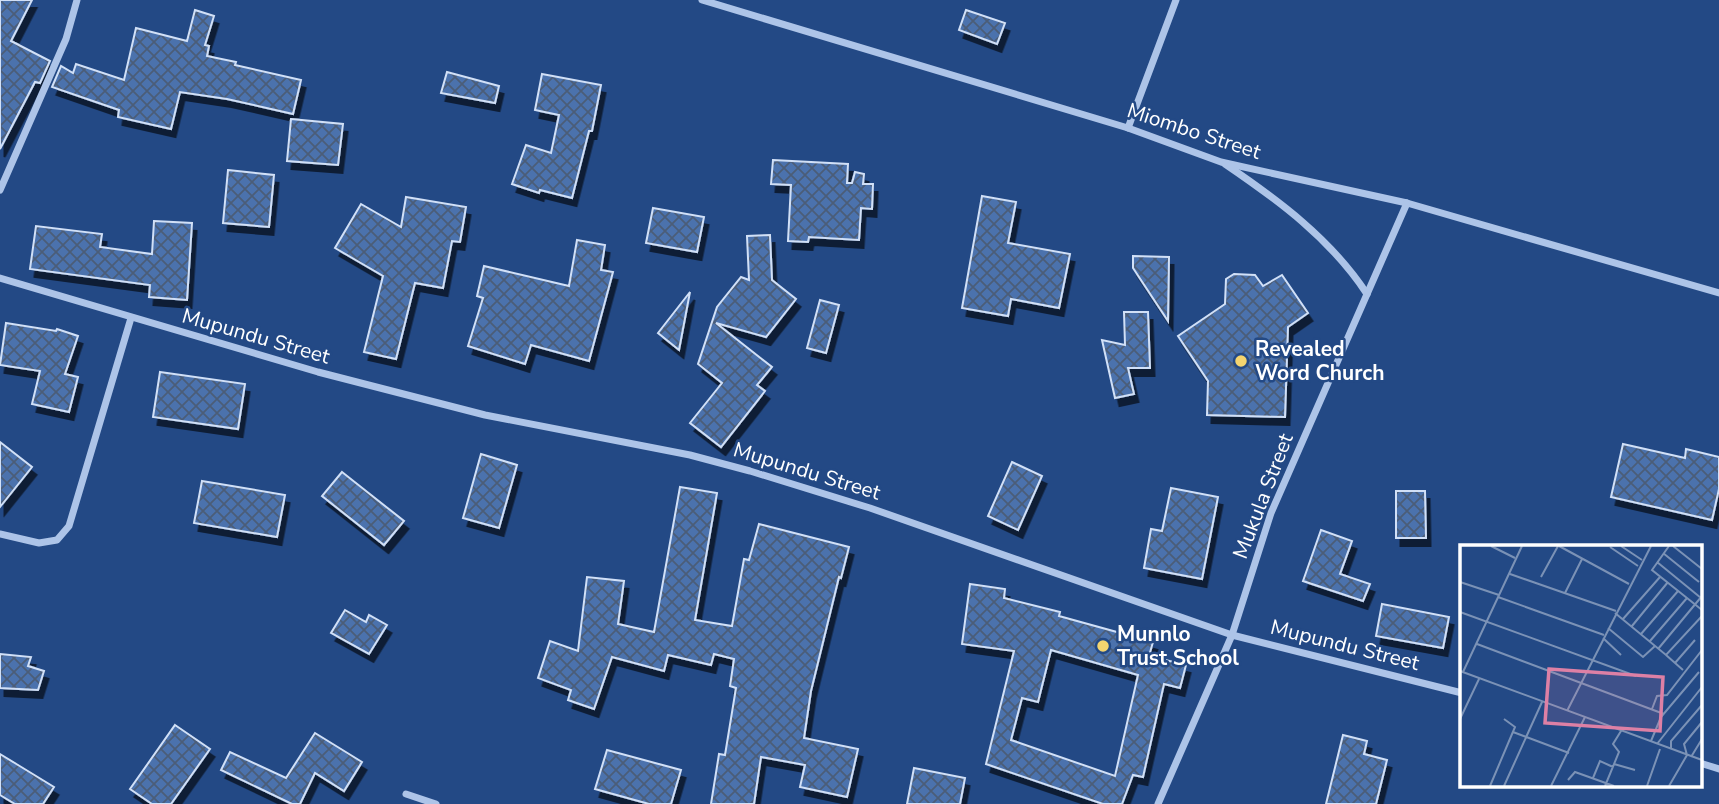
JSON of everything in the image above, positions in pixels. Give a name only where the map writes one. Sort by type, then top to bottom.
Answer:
[{"type":"street","points":[[0,190],[66,38],[76,0]]},
{"type":"street","name":"Miombo Street","points":[[702,0],[1128,128],[1221,162],[1407,204],[1719,293]]},
{"type":"street","points":[[1128,128],[1176,0]]},
{"type":"street","points":[[1221,162],[1284,205],[1312,230],[1357,278],[1367,294]]},
{"type":"street","name":"Mukula Street","points":[[1158,804],[1232,635],[1271,513],[1407,204]]},
{"type":"street","name":"Mupundu Street","points":[[0,278],[318,372],[485,415],[690,455],[750,471],[870,508],[1232,635],[1460,693]]},
{"type":"street","points":[[0,534],[39,543],[57,540],[69,526],[131,318]]},
{"type":"street","points":[[1702,764],[1719,769]]},
{"type":"street","points":[[406,794],[436,804]]},
{"type":"building","points":[[0,0],[32,0],[11,41],[50,61],[40,83],[35,82],[0,149]]},
{"type":"building","points":[[195,10],[214,16],[205,45],[209,46],[207,56],[301,80],[293,114],[227,99],[180,92],[171,129],[118,117],[119,110],[52,87],[61,66],[73,73],[76,64],[124,80],[136,28],[187,41]]},
{"type":"building","points":[[966,10],[1005,23],[997,44],[959,30]]},
{"type":"building","points":[[447,72],[499,86],[495,103],[441,93]]},
{"type":"building","points":[[542,74],[601,85],[592,131],[589,131],[572,198],[540,190],[539,193],[512,184],[526,145],[551,153],[559,115],[535,110]]},
{"type":"building","points":[[291,119],[343,124],[338,165],[287,161]]},
{"type":"building","points":[[773,160],[848,164],[847,183],[852,183],[855,172],[864,174],[863,184],[873,184],[872,209],[861,208],[859,240],[809,237],[808,242],[788,241],[791,185],[771,184]]},
{"type":"building","points":[[228,170],[274,175],[269,227],[223,223]]},
{"type":"building","points":[[982,196],[1016,202],[1008,243],[1070,254],[1059,308],[1011,299],[1008,316],[962,308]]},
{"type":"building","points":[[406,197],[466,207],[460,242],[452,241],[443,288],[415,283],[396,359],[364,352],[383,276],[335,248],[361,204],[401,227]]},
{"type":"building","points":[[653,208],[704,217],[697,252],[646,243]]},
{"type":"building","points":[[154,221],[192,223],[187,300],[149,297],[150,285],[30,269],[36,226],[102,234],[100,247],[152,254]]},
{"type":"building","points":[[770,235],[772,280],[796,299],[766,337],[716,323],[772,367],[757,385],[765,391],[721,447],[690,423],[722,383],[698,364],[717,307],[741,277],[749,280],[747,236]]},
{"type":"building","points":[[577,240],[605,245],[601,270],[613,272],[589,361],[531,345],[525,364],[468,346],[483,298],[477,296],[484,266],[569,286]]},
{"type":"building","points":[[1133,256],[1169,257],[1168,321],[1133,268]]},
{"type":"building","name":"Revealed Word Church","points":[[1234,274],[1255,275],[1263,286],[1282,275],[1308,313],[1288,327],[1285,417],[1207,415],[1208,381],[1178,336],[1225,304],[1226,279]]},
{"type":"building","points":[[690,292],[679,350],[658,333]]},
{"type":"building","points":[[820,300],[839,305],[826,353],[807,348]]},
{"type":"building","points":[[1124,312],[1148,312],[1150,368],[1128,368],[1134,394],[1115,398],[1102,340],[1125,345]]},
{"type":"building","points":[[6,323],[56,331],[57,329],[78,336],[65,374],[78,377],[69,412],[32,404],[40,371],[0,365]]},
{"type":"building","points":[[160,372],[245,384],[238,429],[153,417]]},
{"type":"building","points":[[0,442],[32,467],[0,507]]},
{"type":"building","points":[[1623,444],[1685,458],[1686,449],[1719,457],[1719,489],[1712,520],[1611,497]]},
{"type":"building","points":[[481,454],[517,465],[499,528],[463,518]]},
{"type":"building","points":[[1012,462],[1042,476],[1018,530],[988,516]]},
{"type":"building","points":[[342,472],[404,521],[384,545],[322,496]]},
{"type":"building","points":[[202,481],[285,495],[277,537],[194,523]]},
{"type":"building","points":[[680,487],[717,493],[695,620],[732,626],[744,559],[749,560],[759,524],[849,547],[811,691],[804,738],[858,749],[847,797],[800,787],[805,765],[761,757],[754,804],[711,804],[719,754],[725,755],[736,688],[730,686],[734,659],[714,654],[711,665],[668,655],[664,671],[612,657],[594,709],[568,700],[571,690],[538,678],[550,641],[578,651],[587,577],[624,581],[618,624],[654,632]]},
{"type":"building","points":[[1171,488],[1218,497],[1202,579],[1144,568],[1151,529],[1162,531]]},
{"type":"building","points":[[1396,491],[1425,491],[1426,538],[1396,538]]},
{"type":"building","points":[[1321,530],[1352,541],[1340,574],[1370,584],[1363,601],[1303,581]]},
{"type":"building","points":[[970,584],[1005,589],[1004,598],[1060,612],[1059,616],[1153,642],[1149,656],[1186,665],[1180,688],[1164,684],[1143,777],[1133,775],[1122,804],[1103,804],[986,764],[1014,651],[962,644]],"holes":[[[1051,650],[1138,675],[1115,776],[1011,740],[1022,698],[1038,702]]]},
{"type":"building","points":[[1382,604],[1449,617],[1443,648],[1376,636]]},
{"type":"building","points":[[345,610],[366,622],[369,615],[387,625],[369,654],[331,633]]},
{"type":"building","points":[[0,654],[31,657],[28,666],[44,671],[38,690],[0,688]]},
{"type":"building","points":[[175,725],[210,749],[171,804],[152,804],[130,789]]},
{"type":"building","points":[[315,733],[362,762],[344,791],[315,773],[300,804],[292,804],[221,770],[230,752],[286,778]]},
{"type":"building","points":[[1343,735],[1367,741],[1364,754],[1387,760],[1376,804],[1326,804]]},
{"type":"building","points":[[607,750],[681,770],[671,804],[649,804],[595,789]]},
{"type":"building","points":[[0,754],[54,787],[43,804],[15,804],[0,795]]},
{"type":"building","points":[[914,768],[965,778],[960,804],[907,804]]},
{"type":"place","name":"Revealed Word Church","points":[[1241,361]]},
{"type":"place","name":"Munnlo Trust School","points":[[1103,646]]}]
